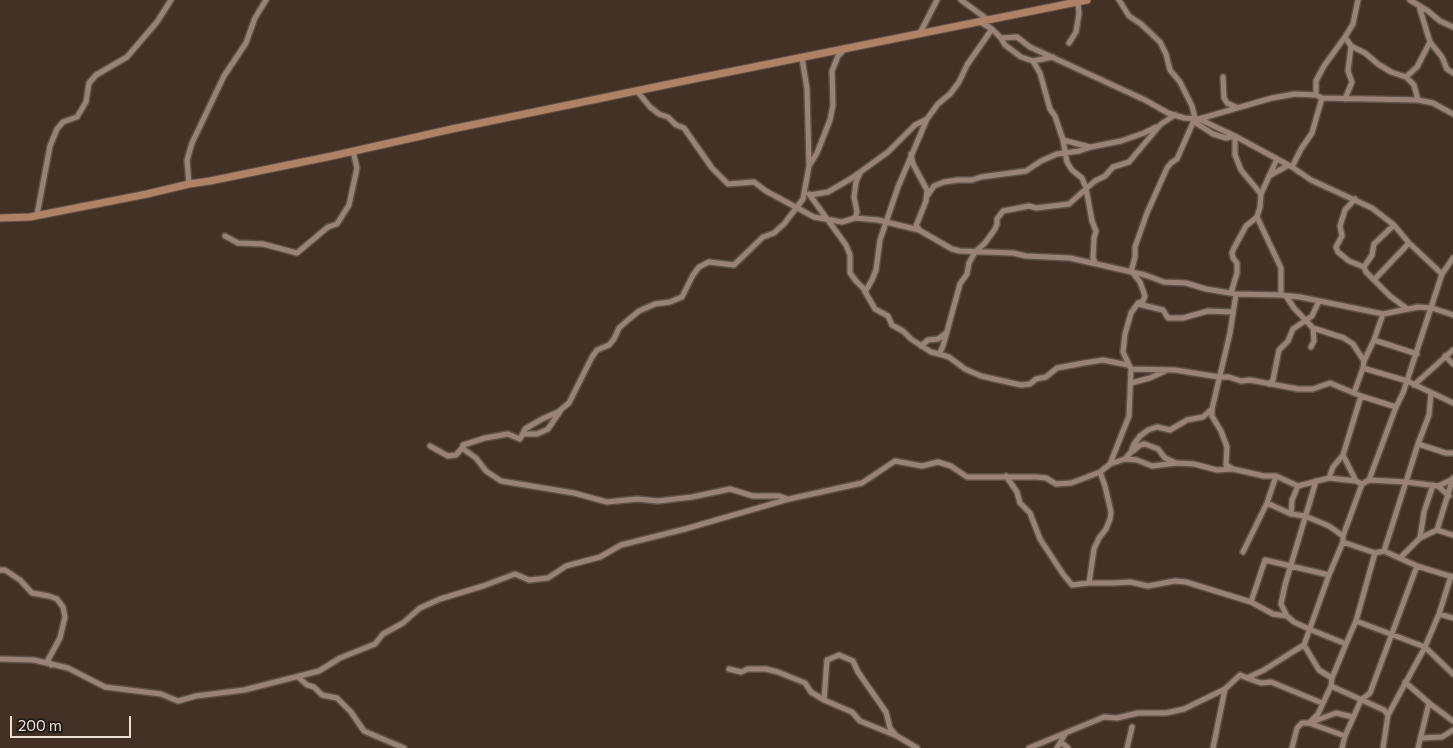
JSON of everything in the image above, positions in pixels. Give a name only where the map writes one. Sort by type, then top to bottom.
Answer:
[{"type":"main road","points":[[0,218],[37,215],[138,196],[452,129],[1087,0]]},
{"type":"street","points":[[37,215],[50,146],[56,129],[63,122],[77,117],[86,102],[89,83],[92,79],[127,56],[147,34],[171,0]]},
{"type":"street","points":[[188,184],[187,160],[192,143],[224,76],[246,42],[255,18],[266,0]]},
{"type":"street","points":[[920,33],[937,0]]},
{"type":"street","points":[[961,0],[987,19]]},
{"type":"street","points":[[1119,0],[1129,16],[1141,24],[1160,42],[1166,54],[1170,70],[1180,82],[1196,119],[1177,159],[1167,168],[1147,213],[1135,247],[1135,257],[1131,272]]},
{"type":"street","points":[[1269,176],[1290,167],[1312,134],[1319,96],[1316,81],[1353,24],[1358,0]]},
{"type":"street","points":[[1410,0],[1453,28]]},
{"type":"street","points":[[1068,42],[1076,32],[1079,14],[1078,2]]},
{"type":"street","points":[[1419,6],[1430,42],[1442,57],[1447,68],[1453,73]]},
{"type":"street","points":[[979,21],[992,28],[1002,38],[1005,45],[1021,57],[1033,61],[1054,57]]},
{"type":"street","points":[[865,292],[872,280],[879,253],[880,240],[898,187],[927,119],[958,82],[992,28]]},
{"type":"street","points":[[1002,38],[1018,37],[1030,47],[1145,100],[1168,113],[1196,119],[1235,136],[1311,180],[1356,199],[1372,208],[1394,225],[1409,244],[1442,274]]},
{"type":"street","points":[[1345,37],[1351,46],[1365,53],[1378,64],[1391,72],[1406,77],[1414,85],[1418,100]]},
{"type":"street","points":[[1406,77],[1417,67],[1430,42]]},
{"type":"street","points":[[1345,99],[1352,82],[1348,71],[1351,46]]},
{"type":"street","points":[[809,166],[817,153],[830,120],[833,105],[832,71],[838,56],[845,50]]},
{"type":"street","points":[[430,446],[448,456],[456,456],[463,445],[485,438],[508,434],[520,440],[525,429],[569,404],[597,350],[609,345],[619,328],[639,311],[654,304],[670,302],[682,297],[693,275],[699,268],[709,262],[734,265],[763,237],[774,233],[784,224],[803,199],[809,166],[807,89],[802,58]]},
{"type":"street","points":[[1033,61],[1040,73],[1050,109],[1055,116],[1063,140],[1067,162],[1072,170],[1082,178],[1095,181]]},
{"type":"street","points":[[1223,77],[1224,98],[1227,103],[1236,108]]},
{"type":"street","points":[[637,91],[650,107],[659,114],[668,117],[676,125],[684,128],[712,168],[728,184],[754,182],[766,191],[814,217],[842,222],[855,218],[886,222],[919,230],[952,249],[1013,253],[1026,256],[1054,256],[1131,272],[1164,282],[1186,283],[1233,294],[1284,296],[1383,314],[1418,307],[1432,308],[1453,315]]},
{"type":"street","points":[[1196,119],[1272,98],[1295,94],[1345,99],[1418,100],[1433,103],[1453,114]]},
{"type":"street","points":[[919,230],[916,226],[927,196],[934,186],[944,182],[972,180],[1026,170],[1049,158],[1121,141],[1144,133],[1175,115]]},
{"type":"street","points":[[810,196],[828,192],[861,171],[888,152],[915,125],[927,119]]},
{"type":"street","points":[[939,354],[960,284],[967,274],[969,263],[975,252],[985,243],[995,229],[996,219],[1003,211],[1030,206],[1036,208],[1069,204],[1095,181],[1105,176],[1113,167],[1130,162],[1160,124]]},
{"type":"street","points":[[1235,136],[1235,156],[1241,170],[1261,194]]},
{"type":"street","points":[[1063,140],[1091,147]]},
{"type":"street","points":[[225,236],[238,243],[263,244],[297,253],[328,227],[337,224],[349,206],[357,168],[353,151]]},
{"type":"street","points":[[911,154],[913,164],[927,190],[927,196]]},
{"type":"street","points":[[1233,469],[1226,465],[1227,447],[1221,431],[1212,416],[1233,312],[1237,263],[1232,253],[1246,226],[1257,217],[1261,194],[1277,159]]},
{"type":"street","points":[[855,218],[857,212],[854,197],[856,182],[861,171]]},
{"type":"street","points":[[1082,178],[1096,231],[1093,258],[1096,264]]},
{"type":"street","points":[[806,186],[810,196],[846,245],[850,255],[850,273],[875,309],[888,316],[892,325],[903,331],[910,339],[921,346],[932,352],[950,357],[965,369],[981,376],[1021,385],[1030,384],[1036,379],[1046,377],[1057,368],[1103,360],[1130,367],[1168,369],[1229,377],[1241,381],[1250,380],[1298,389],[1312,389],[1330,383],[1361,396],[1396,407]]},
{"type":"street","points":[[1356,199],[1345,210],[1340,226],[1342,236],[1336,247],[1338,252],[1349,261],[1364,267],[1374,280],[1406,308]]},
{"type":"street","points":[[1257,217],[1281,268],[1284,296],[1305,322],[1313,328],[1344,338],[1353,344],[1364,361]]},
{"type":"street","points":[[1364,267],[1372,255],[1374,244],[1394,225]]},
{"type":"street","points":[[1374,280],[1409,244]]},
{"type":"street","points":[[1369,480],[1417,354],[1442,274],[1451,265],[1453,258]]},
{"type":"street","points":[[1110,464],[1129,416],[1131,383],[1130,367],[1123,352],[1125,334],[1130,313],[1138,303],[1143,301],[1145,296],[1140,282],[1131,272]]},
{"type":"street","points":[[1270,384],[1273,380],[1279,350],[1288,341],[1293,329],[1312,316],[1319,301]]},
{"type":"street","points":[[1138,303],[1164,310],[1168,318],[1184,318],[1208,311],[1233,312]]},
{"type":"street","points":[[1354,393],[1364,361],[1383,314]]},
{"type":"street","points":[[1312,347],[1314,341],[1313,328]]},
{"type":"street","points":[[921,346],[928,340],[938,339],[946,333]]},
{"type":"street","points":[[1374,340],[1417,354]]},
{"type":"street","points":[[1414,385],[1453,350]]},
{"type":"street","points":[[1445,356],[1453,364]]},
{"type":"street","points":[[1363,368],[1407,382],[1453,403]]},
{"type":"street","points":[[1131,383],[1150,378],[1168,369]]},
{"type":"street","points":[[1384,550],[1429,415],[1431,393]]},
{"type":"street","points":[[1329,478],[1343,455],[1361,396]]},
{"type":"street","points":[[1131,452],[1137,440],[1148,430],[1157,427],[1170,430],[1187,420],[1203,417],[1212,409]]},
{"type":"street","points":[[523,434],[537,434],[548,429],[561,410]]},
{"type":"street","points":[[1125,459],[1140,445],[1145,444],[1158,450],[1165,458],[1177,463]]},
{"type":"street","points":[[1418,444],[1446,454],[1453,453]]},
{"type":"street","points":[[462,448],[476,458],[486,471],[501,481],[574,493],[607,502],[637,499],[658,501],[692,497],[730,489],[753,496],[779,496],[788,499]]},
{"type":"street","points":[[1343,455],[1356,481]]},
{"type":"street","points":[[0,659],[34,660],[79,673],[105,687],[162,694],[178,702],[196,696],[244,690],[319,671],[350,654],[375,644],[383,634],[403,624],[420,608],[440,599],[515,574],[529,580],[548,578],[566,566],[600,557],[621,545],[685,529],[788,499],[862,483],[895,461],[922,466],[938,462],[951,466],[967,477],[1046,478],[1056,484],[1071,482],[1100,472],[1110,464],[1125,459],[1137,460],[1152,466],[1177,463],[1194,464],[1218,470],[1233,469],[1264,476],[1276,476],[1298,486],[1329,478],[1356,481],[1362,484]]},
{"type":"street","points":[[1089,582],[1094,549],[1098,538],[1106,529],[1111,512],[1100,472]]},
{"type":"street","points":[[1006,476],[1017,492],[1020,503],[1030,513],[1040,539],[1072,585],[1089,582],[1109,584],[1130,582],[1148,586],[1175,581],[1186,582],[1251,602],[1273,614],[1287,616]]},
{"type":"street","points":[[1243,552],[1267,503],[1276,476]]},
{"type":"street","points":[[1420,538],[1424,512],[1435,486],[1453,478]]},
{"type":"street","points":[[1437,530],[1453,478]]},
{"type":"street","points":[[1247,678],[1264,670],[1304,645],[1362,484],[1369,480],[1435,486],[1449,496]]},
{"type":"street","points":[[1316,481],[1281,604],[1287,616],[1294,622],[1346,644]]},
{"type":"street","points":[[1291,514],[1292,500],[1298,486]]},
{"type":"street","points":[[1267,503],[1291,514],[1305,516],[1329,526],[1343,539],[1376,552],[1384,550],[1417,566],[1452,576],[1425,647],[1388,715],[1383,748]]},
{"type":"street","points":[[1400,558],[1420,538],[1437,530],[1453,535]]},
{"type":"street","points":[[1309,723],[1318,714],[1331,686],[1332,678],[1356,621],[1376,552]]},
{"type":"street","points":[[1251,602],[1265,560],[1329,575]]},
{"type":"street","points":[[1342,748],[1352,717],[1361,700],[1370,693],[1417,566]]},
{"type":"street","points":[[0,570],[5,570],[20,580],[32,593],[49,596],[57,600],[64,607],[65,617],[60,638],[48,660],[52,665]]},
{"type":"street","points":[[1439,614],[1453,618]]},
{"type":"street","points":[[1356,621],[1425,647],[1453,674]]},
{"type":"street","points":[[1304,645],[1319,670],[1332,678]]},
{"type":"street","points":[[824,700],[827,660],[839,655],[853,660],[858,672],[886,712],[890,728],[897,736]]},
{"type":"street","points":[[728,669],[741,672],[766,669],[778,672],[806,684],[811,692],[852,712],[860,721],[897,736],[917,748]]},
{"type":"street","points":[[1264,670],[1270,682]]},
{"type":"street","points":[[1029,748],[1104,717],[1117,718],[1138,713],[1166,713],[1184,710],[1224,689],[1240,675],[1261,683],[1270,682],[1322,703]]},
{"type":"street","points":[[298,677],[307,685],[314,687],[322,695],[337,698],[351,712],[364,731],[404,748]]},
{"type":"street","points":[[1405,682],[1453,721]]},
{"type":"street","points":[[1331,686],[1384,710],[1388,715]]},
{"type":"street","points":[[1213,748],[1224,689]]},
{"type":"street","points":[[1418,748],[1422,738],[1429,703]]},
{"type":"street","points":[[1292,748],[1297,728],[1300,724],[1309,723],[1336,713],[1352,717]]},
{"type":"street","points":[[1309,723],[1345,736]]},
{"type":"street","points":[[1127,748],[1132,727]]},
{"type":"street","points":[[1422,738],[1442,737],[1453,730]]},
{"type":"street","points":[[1057,748],[1065,734]]},
{"type":"street","points":[[1061,742],[1068,748]]}]
